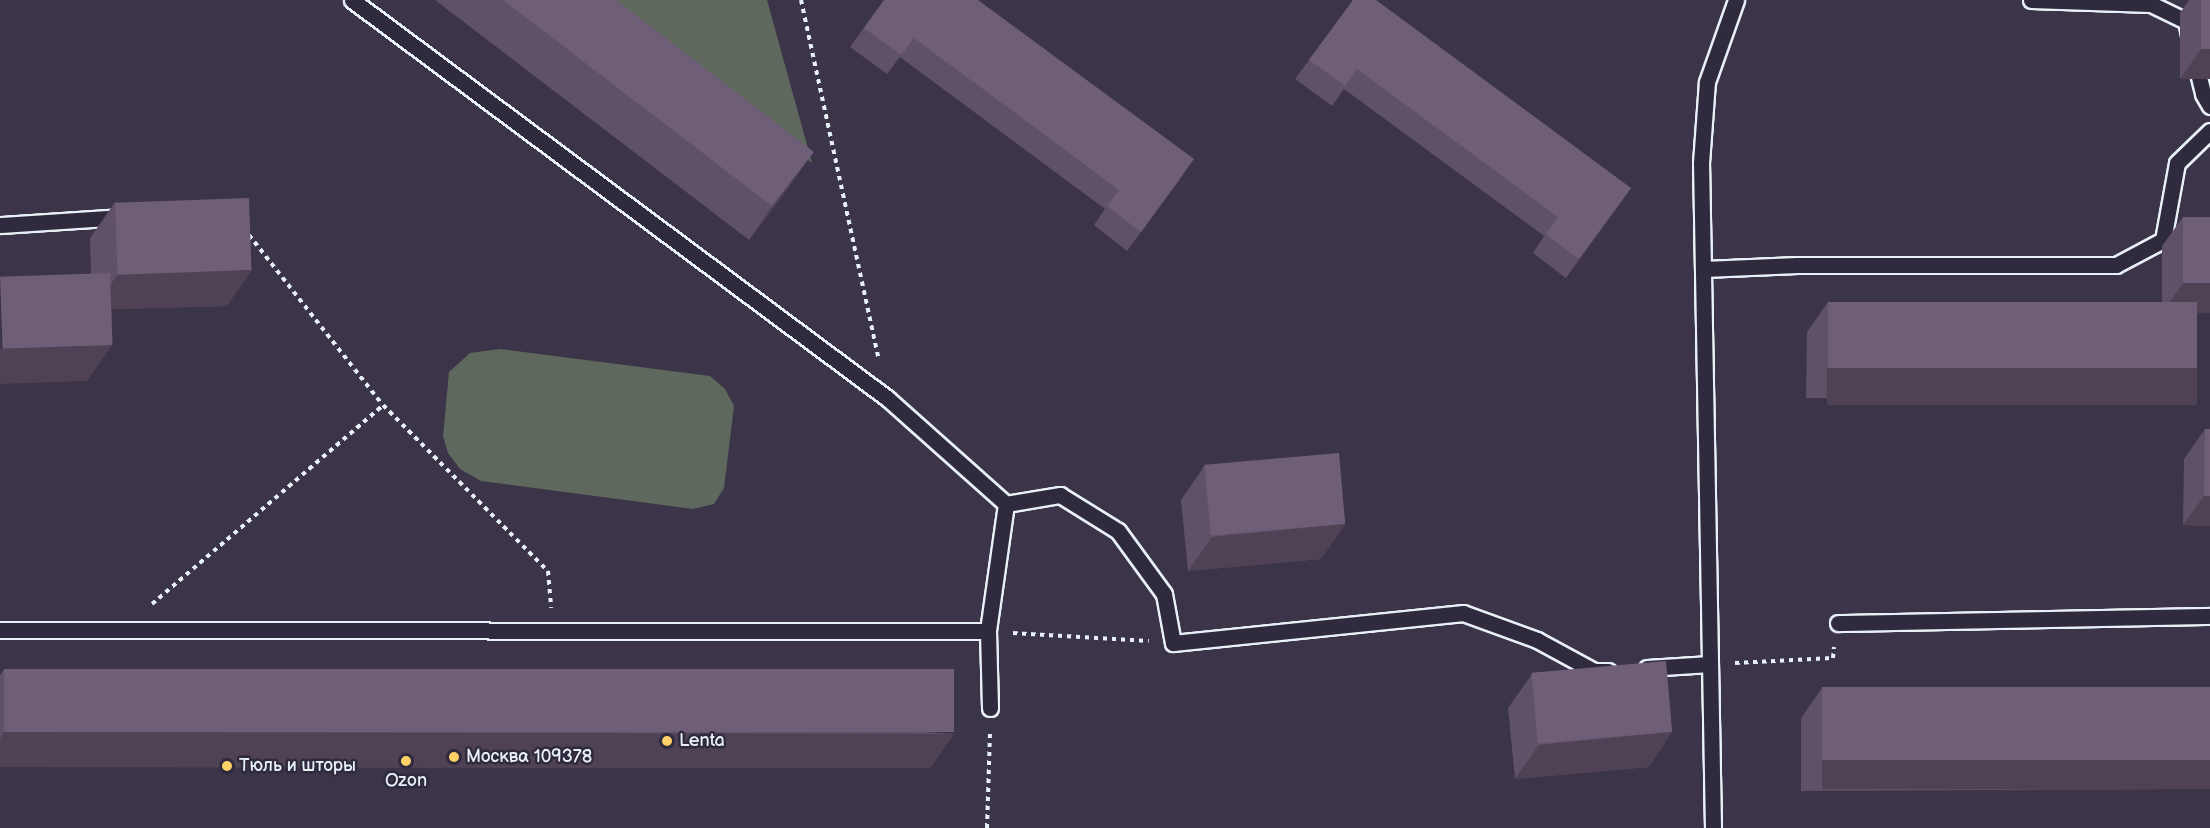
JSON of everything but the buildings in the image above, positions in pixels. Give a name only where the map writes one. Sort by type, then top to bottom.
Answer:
[{"type":"lane","points":[[352,0],[887,398],[1006,504]]},
{"type":"lane","points":[[1713,828],[1701,163],[1707,81],[1736,0]]},
{"type":"lane","points":[[2031,0],[2151,4],[2186,21],[2203,94],[2210,106]]},
{"type":"lane","points":[[1704,269],[1797,265],[2116,265],[2163,240],[2177,164],[2210,131]]},
{"type":"lane","points":[[0,225],[138,217]]},
{"type":"lane","points":[[1006,504],[1060,495],[1118,531],[1164,594],[1173,643],[1463,613],[1537,640],[1594,671],[1710,664]]},
{"type":"lane","points":[[990,708],[988,631],[1006,504]]},
{"type":"lane","points":[[1838,623],[2210,616]]},
{"type":"lane","points":[[0,630],[988,631]]},
{"type":"path","points":[[801,0],[887,398]]},
{"type":"path","points":[[244,230],[383,405],[548,571],[553,631]]},
{"type":"path","points":[[121,630],[383,405]]},
{"type":"path","points":[[1710,664],[1833,658],[1838,623]]},
{"type":"path","points":[[988,631],[1173,643]]},
{"type":"path","points":[[987,828],[990,708]]},
{"type":"green space","points":[[593,0],[767,0],[812,163]]},
{"type":"green space","points":[[500,349],[710,376],[725,389],[734,406],[724,488],[714,504],[693,509],[481,481],[460,469],[448,453],[443,436],[449,372],[470,353]]},
{"type":"place","name":"Lenta","points":[[667,741]]},
{"type":"place","name":"Москва 109378","points":[[454,757]]},
{"type":"place","name":"Ozon","points":[[406,761]]},
{"type":"place","name":"Тюль и шторы","points":[[227,766]]}]
